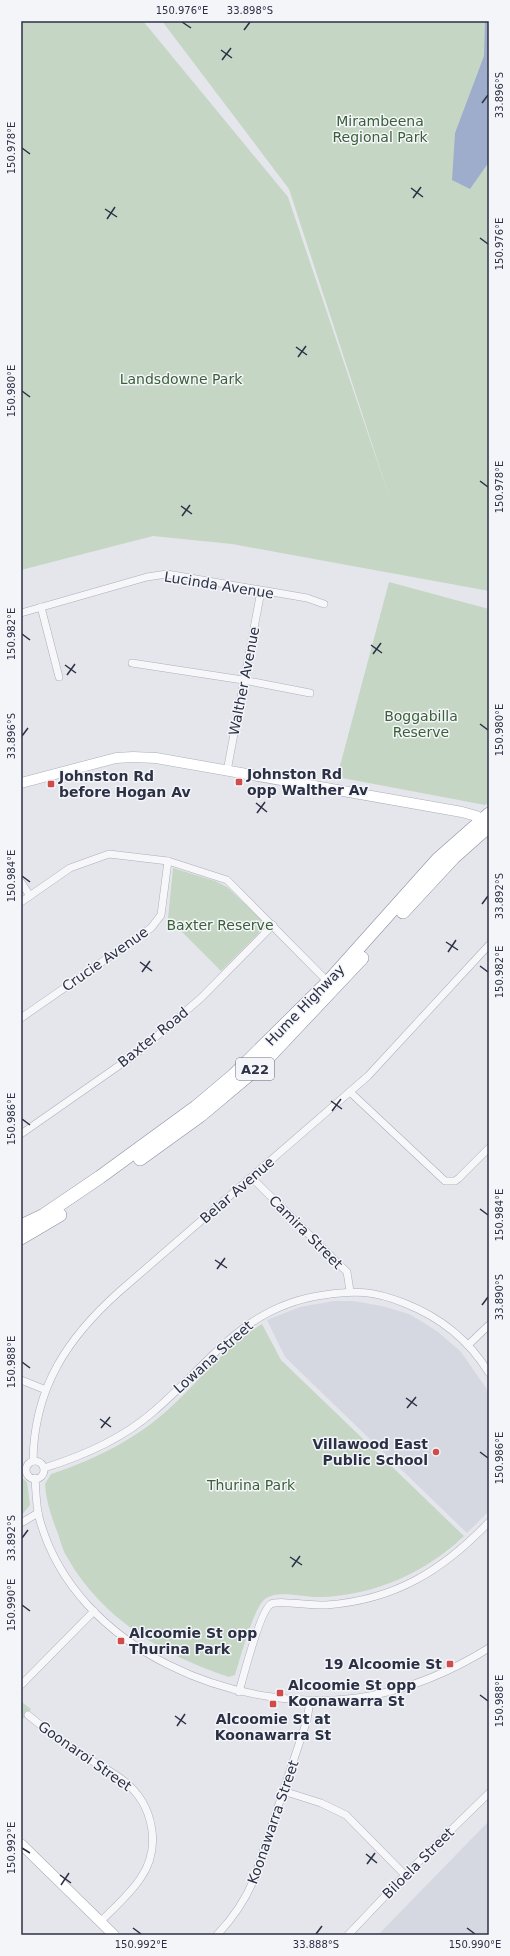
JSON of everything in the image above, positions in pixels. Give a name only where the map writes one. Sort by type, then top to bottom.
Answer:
[{"type":"highway","name":"Hume Highway","points":[[21,1226],[44,1215],[100,1177],[196,1107],[262,1049],[328,982],[438,859],[487,820]]},
{"type":"highway","name":"Hume Highway","points":[[21,1238],[71,1207],[193,1121],[233,1089],[296,1030],[487,820]]},
{"type":"street","name":"Lucinda Avenue","points":[[21,613],[147,577],[167,574],[307,598],[324,604]]},
{"type":"street","name":"Walther Avenue","points":[[227,771],[261,591]]},
{"type":"street","points":[[41,607],[59,677]]},
{"type":"street","points":[[132,663],[243,680],[310,693]]},
{"type":"street","points":[[21,783],[95,762],[133,757],[156,758],[462,812],[487,820]]},
{"type":"street","points":[[21,902],[70,868],[109,854],[168,861],[226,880],[273,925],[328,982]]},
{"type":"street","name":"Crucie Avenue","points":[[21,1018],[151,928],[161,915],[168,861]]},
{"type":"street","points":[[21,882],[30,896]]},
{"type":"street","name":"Baxter Road","points":[[21,1134],[137,1053],[201,998],[273,925]]},
{"type":"street","name":"Belar Avenue","points":[[33,1461],[36,1423],[46,1390],[63,1355],[86,1322],[350,1092],[382,1062],[489,945]]},
{"type":"street","points":[[350,1092],[445,1181],[455,1181],[459,1178],[489,1148]]},
{"type":"street","name":"Camira Street","points":[[252,1178],[347,1272],[350,1291]]},
{"type":"street","name":"Lowana Street","points":[[44,1468],[97,1449],[136,1426],[153,1412],[235,1334],[261,1315],[292,1301],[350,1291],[373,1294],[411,1306],[441,1322],[468,1345],[489,1373]]},
{"type":"street","points":[[468,1345],[489,1325]]},
{"type":"street","points":[[21,1380],[46,1390]]},
{"type":"street","points":[[33,1461],[40,1462],[44,1468],[42,1475],[35,1478],[29,1476],[24,1471],[33,1461]]},
{"type":"street","points":[[35,1478],[38,1513],[44,1533],[60,1567],[71,1584],[94,1611],[122,1634],[162,1661],[185,1673],[239,1692],[266,1697],[310,1701],[363,1697],[403,1688],[454,1668],[489,1648]]},
{"type":"street","points":[[21,1523],[38,1513]]},
{"type":"street","points":[[239,1692],[262,1619],[267,1608],[271,1604],[276,1603],[308,1606],[344,1603],[397,1590],[445,1563],[489,1522]]},
{"type":"street","points":[[21,1685],[94,1611]]},
{"type":"street","name":"Koonawarra Street","points":[[217,1935],[235,1914],[246,1897],[254,1879],[307,1720],[310,1701]]},
{"type":"street","name":"Goonaroi Street","points":[[28,1715],[55,1737],[124,1780],[147,1808],[152,1826],[153,1844],[149,1862],[140,1879],[128,1894],[100,1922]]},
{"type":"street","points":[[283,1791],[321,1803],[346,1815],[405,1875]]},
{"type":"street","name":"Biloela Street","points":[[348,1935],[405,1875],[489,1793]]},
{"type":"street","points":[[21,1844],[114,1935]]},
{"type":"shaded area","name":"Villawood East Public School","points":[[334,1301],[353,1301],[382,1306],[409,1314],[438,1332],[461,1352],[489,1393],[489,1511],[467,1533],[285,1357],[267,1320],[300,1307]]},
{"type":"shaded area","points":[[489,1821],[489,1935],[378,1935]]},
{"type":"green space","name":"Landsdowne Park","points":[[21,21],[143,21],[288,197],[391,502],[289,189],[162,21],[489,21],[489,591],[232,544],[153,536],[21,570]]},
{"type":"green space","name":"Boggabilla Reserve","points":[[389,582],[489,609],[489,802],[485,805],[337,777]]},
{"type":"green space","name":"Baxter Reserve","points":[[173,868],[215,881],[227,887],[267,925],[221,971],[168,918]]},
{"type":"green space","name":"Thurina Park","points":[[262,1324],[281,1360],[464,1536],[433,1561],[398,1580],[380,1587],[342,1595],[315,1597],[285,1594],[271,1596],[265,1599],[256,1612],[252,1622],[235,1675],[229,1677],[181,1658],[158,1646],[136,1632],[98,1599],[81,1579],[64,1551],[49,1508],[45,1484],[51,1474],[100,1455],[130,1438],[159,1418],[237,1341]]},
{"type":"green space","points":[[21,1477],[27,1482],[30,1505],[21,1516]]},
{"type":"green space","points":[[21,1696],[23,1703],[31,1709],[23,1719],[21,1717]]},
{"type":"water","points":[[485,21],[489,21],[489,162],[470,189],[452,180],[455,133],[484,56]]},
{"type":"place","name":"Johnston Rd opp Walther Av","points":[[239,782]]},
{"type":"place","name":"Johnston Rd before Hogan Av","points":[[51,784]]},
{"type":"place","name":"Villawood East Public School","points":[[436,1452]]},
{"type":"place","name":"Alcoomie St opp Thurina Park","points":[[121,1641]]},
{"type":"place","name":"19 Alcoomie St","points":[[450,1664]]},
{"type":"place","name":"Alcoomie St opp Koonawarra St","points":[[280,1693]]},
{"type":"place","name":"Alcoomie St at Koonawarra St","points":[[273,1704]]},
{"type":"park label","name":"Mirambeena Regional Park","points":[[380,130]]}]
